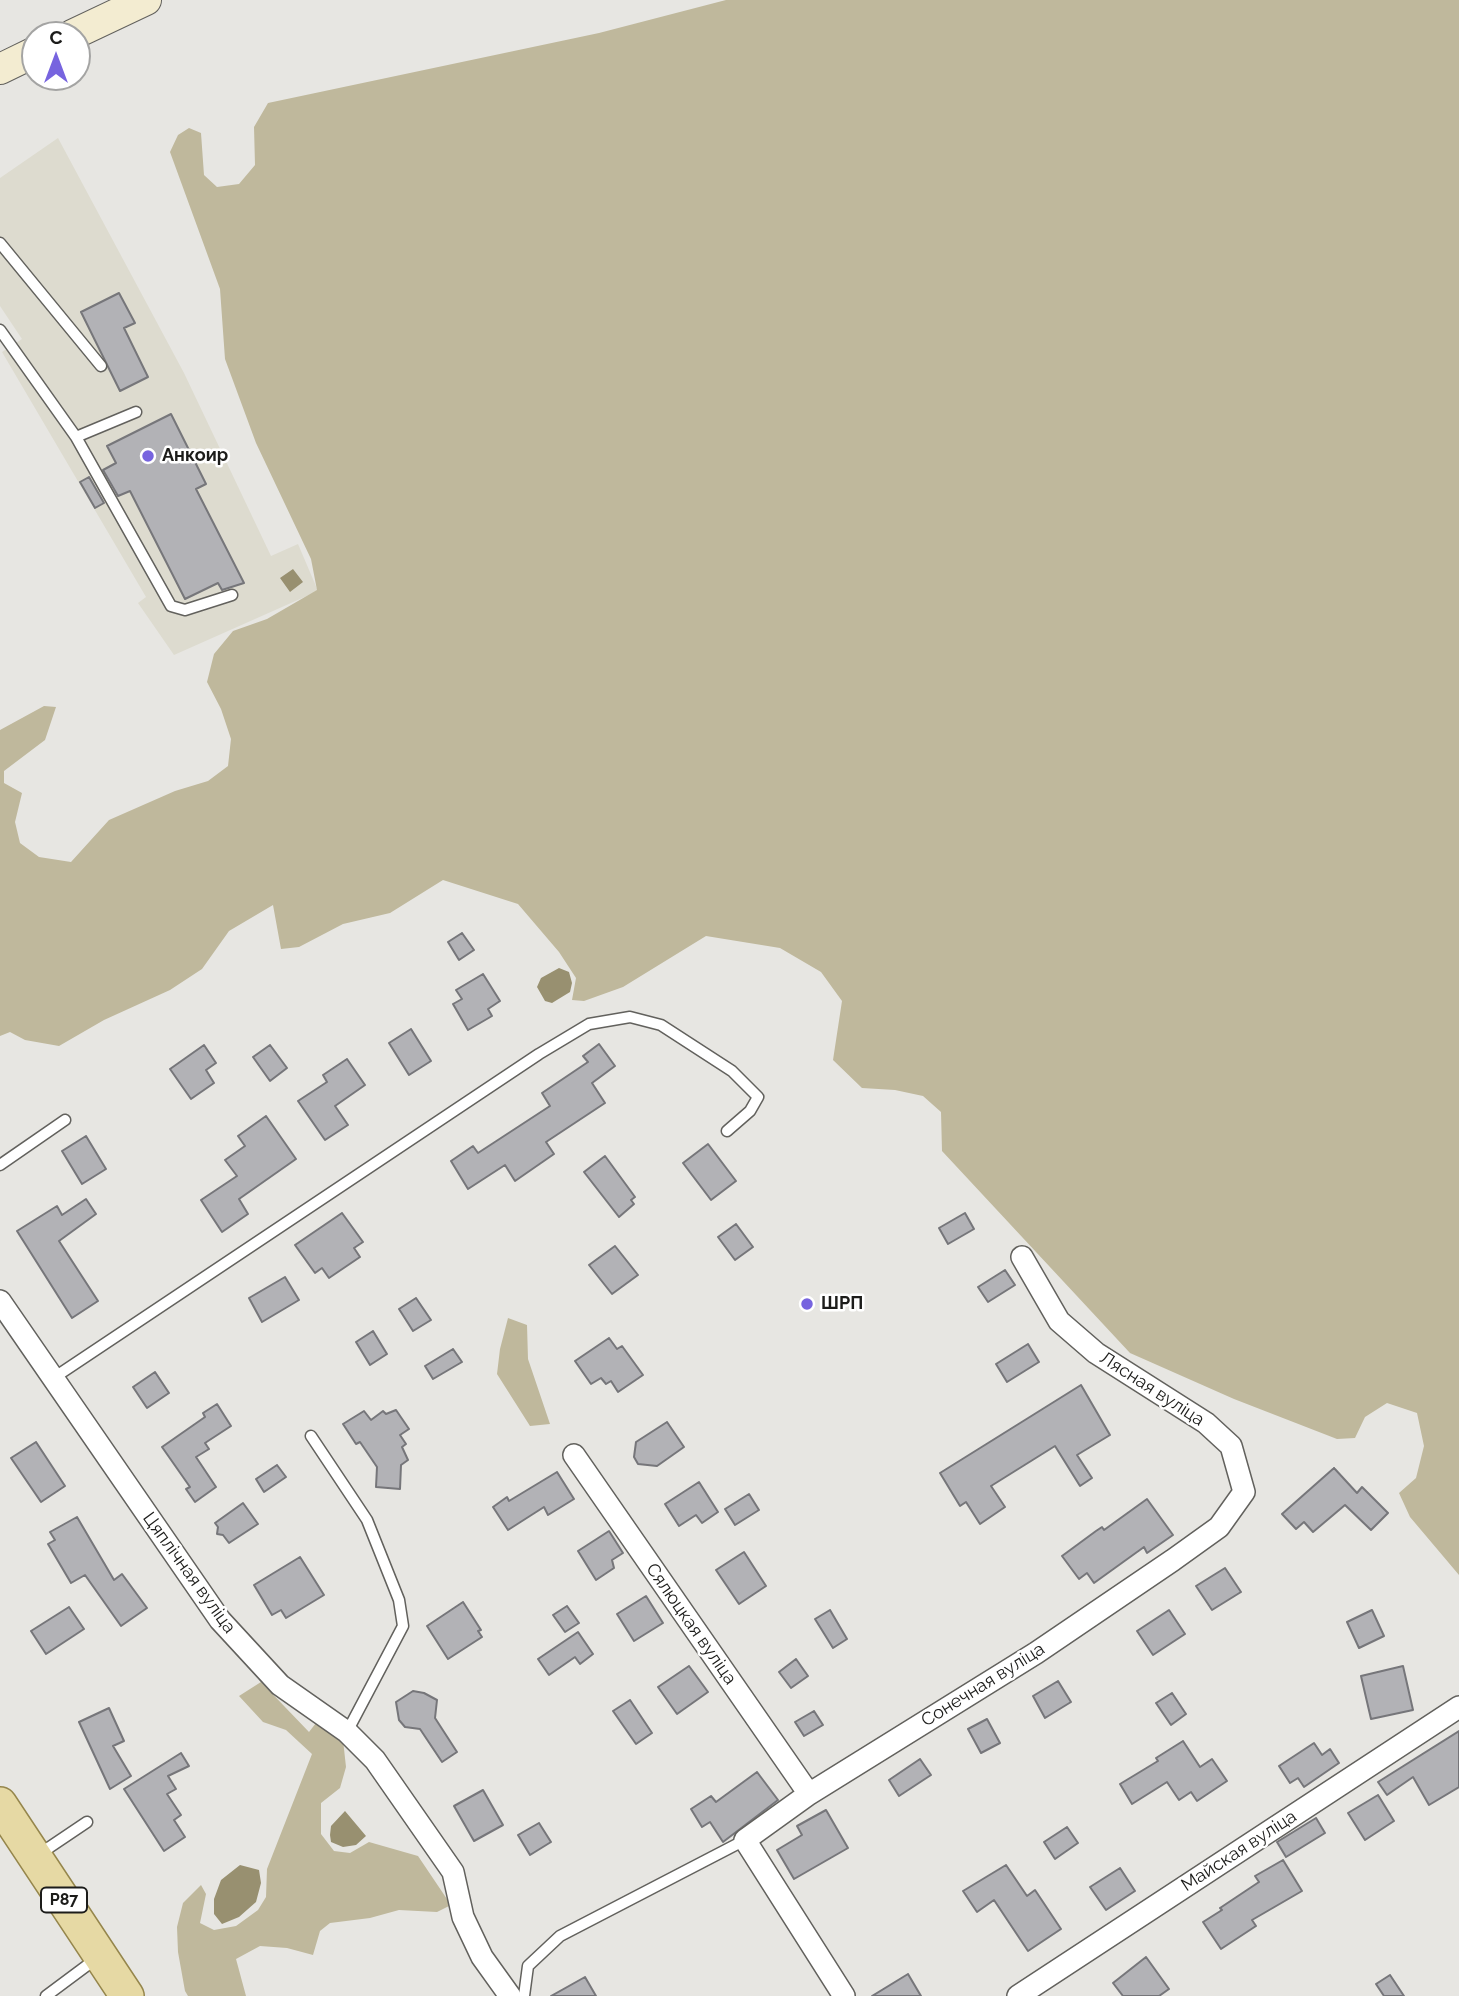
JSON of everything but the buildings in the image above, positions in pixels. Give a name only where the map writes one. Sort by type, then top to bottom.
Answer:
[{"type":"main road","name":"Р87","points":[[0,1804],[127,1996]]},
{"type":"street","points":[[91,26],[146,0]]},
{"type":"street","points":[[0,69],[21,59]]},
{"type":"street","name":"Лясная вуліца","points":[[1021,1257],[1059,1321],[1096,1353],[1206,1423],[1231,1446],[1244,1492],[1219,1527]]},
{"type":"street","name":"Цяплічная вуліца","points":[[0,1301],[220,1620],[280,1685],[347,1732],[375,1760],[453,1872],[463,1917],[482,1957],[510,1996]]},
{"type":"street","name":"Сялюцкая вуліца","points":[[574,1455],[809,1794]]},
{"type":"street","name":"Сонечная вуліца","points":[[745,1840],[809,1794],[1036,1653],[1219,1527]]},
{"type":"street","name":"Майская вуліца","points":[[1018,1996],[1459,1707]]},
{"type":"street","points":[[745,1840],[844,1996]]},
{"type":"lane","points":[[0,243],[101,366]]},
{"type":"lane","points":[[0,330],[76,437],[171,606],[185,610],[232,595]]},
{"type":"lane","points":[[76,437],[136,412]]},
{"type":"lane","points":[[52,1379],[589,1024],[630,1017],[661,1026],[732,1071],[758,1097],[750,1111],[727,1131]]},
{"type":"lane","points":[[0,1165],[65,1120]]},
{"type":"lane","points":[[311,1436],[368,1520],[399,1600],[404,1626],[347,1732]]},
{"type":"lane","points":[[36,1856],[87,1822]]},
{"type":"lane","points":[[524,1996],[528,1966],[560,1936],[745,1840]]},
{"type":"lane","points":[[46,1996],[100,1955]]},
{"type":"shaded area","points":[[726,0],[1459,0],[1459,1575],[1410,1517],[1399,1493],[1416,1478],[1424,1446],[1417,1413],[1387,1403],[1365,1417],[1355,1438],[1337,1439],[1234,1399],[1130,1353],[942,1151],[941,1112],[923,1096],[895,1090],[862,1088],[833,1060],[842,1001],[821,972],[780,948],[706,936],[623,987],[584,1001],[572,1000],[576,978],[559,952],[518,904],[443,880],[390,913],[343,924],[299,947],[281,949],[273,905],[229,931],[202,969],[170,990],[104,1020],[59,1046],[25,1040],[10,1032],[0,1036],[0,730],[44,706],[56,707],[45,740],[4,771],[4,783],[22,793],[15,822],[20,843],[39,857],[71,862],[109,820],[175,791],[208,781],[228,766],[231,739],[221,709],[207,682],[214,654],[233,631],[267,619],[317,590],[311,559],[256,443],[225,359],[220,289],[170,152],[178,135],[189,128],[201,133],[204,175],[217,187],[239,184],[255,165],[254,127],[268,103],[599,33]]},
{"type":"shaded area","points":[[58,138],[184,373],[271,556],[298,544],[318,591],[174,655],[138,603],[146,597],[2,352],[22,339],[0,306],[0,178]]},
{"type":"shaded area","points":[[293,569],[303,582],[290,592],[280,578]]},
{"type":"shaded area","points":[[559,968],[569,972],[572,983],[570,992],[552,1003],[545,1001],[537,987],[541,978]]},
{"type":"shaded area","points":[[508,1318],[527,1325],[528,1359],[550,1424],[530,1426],[497,1374]]},
{"type":"shaded area","points":[[261,1682],[309,1732],[316,1723],[343,1740],[346,1767],[340,1788],[321,1803],[321,1834],[334,1851],[350,1853],[369,1842],[418,1856],[451,1905],[437,1912],[399,1910],[370,1918],[330,1923],[320,1931],[313,1955],[287,1948],[260,1946],[236,1959],[246,1996],[188,1996],[178,1952],[177,1927],[183,1903],[201,1885],[206,1894],[200,1923],[214,1930],[236,1926],[258,1910],[266,1897],[267,1869],[312,1754],[286,1730],[263,1722],[239,1696]]},
{"type":"shaded area","points":[[345,1811],[366,1836],[356,1845],[343,1847],[331,1842],[330,1835],[331,1826]]},
{"type":"shaded area","points":[[240,1865],[259,1870],[261,1883],[256,1902],[239,1917],[222,1924],[214,1914],[214,1899],[221,1880]]},
{"type":"place","name":"Анкоир","points":[[148,456]]},
{"type":"place","name":"ШРП","points":[[807,1304]]}]
